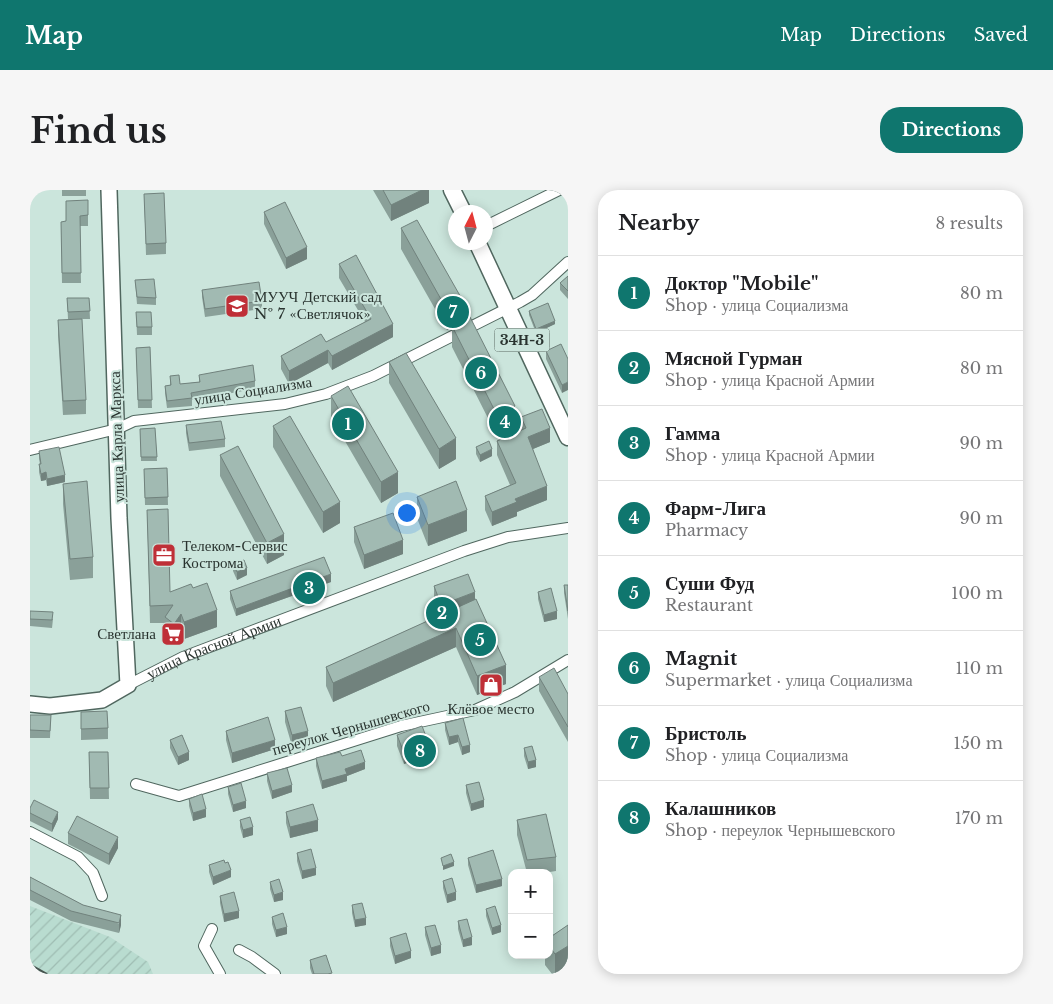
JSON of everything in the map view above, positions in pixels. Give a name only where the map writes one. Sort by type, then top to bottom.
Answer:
[{"type":"main road","name":"улица Карла Маркса","points":[[109,190],[116,429],[128,685]]},
{"type":"main road","points":[[452,190],[460,205]]},
{"type":"main road","name":"34Н-3","points":[[481,250],[568,437]]},
{"type":"main road","name":"улица Красной Армии","points":[[30,704],[50,706],[102,700],[128,685]]},
{"type":"street","points":[[493,222],[558,190]]},
{"type":"street","name":"улица Социализма","points":[[30,450],[116,429],[134,422],[285,404],[326,394],[373,376],[507,309],[532,295],[568,262]]},
{"type":"street","name":"улица Красной Армии","points":[[128,685],[184,657],[464,551],[508,537],[568,528]]},
{"type":"street","name":"переулок Чернышевского","points":[[136,784],[179,796],[401,726],[475,710],[515,692],[568,660]]},
{"type":"street","points":[[30,832],[78,857],[93,873],[102,896]]},
{"type":"street","points":[[212,929],[204,946],[220,974]]},
{"type":"street","points":[[239,950],[275,974]]},
{"type":"shaded area","points":[[30,906],[110,937],[148,962],[153,974],[30,974]]},
{"type":"building","points":[[383,190],[422,190],[391,205]]},
{"type":"building","points":[[164,193],[166,243],[146,244],[144,194]]},
{"type":"building","points":[[88,200],[88,215],[80,216],[81,273],[62,273],[61,222],[66,221],[66,201]]},
{"type":"building","points":[[285,202],[307,247],[286,258],[264,212]]},
{"type":"building","points":[[417,220],[463,301],[447,310],[401,228]]},
{"type":"building","points":[[356,255],[393,324],[332,356],[328,350],[289,371],[281,356],[321,334],[326,342],[371,319],[339,264]]},
{"type":"building","points":[[568,276],[568,291],[560,283]]},
{"type":"building","points":[[154,279],[156,298],[137,297],[135,280]]},
{"type":"building","points":[[259,282],[262,301],[205,309],[202,290]]},
{"type":"building","points":[[67,298],[89,298],[90,311],[68,312]]},
{"type":"building","points":[[548,303],[555,321],[536,329],[529,311]]},
{"type":"building","points":[[136,312],[151,312],[152,327],[137,327]]},
{"type":"building","points":[[470,317],[515,406],[497,415],[452,326]]},
{"type":"building","points":[[82,319],[86,400],[63,401],[58,320]]},
{"type":"building","points":[[561,344],[568,359],[568,382],[562,385],[546,351]]},
{"type":"building","points":[[150,347],[152,400],[138,400],[136,348]]},
{"type":"building","points":[[406,353],[456,438],[439,449],[389,362]]},
{"type":"building","points":[[253,365],[255,381],[191,393],[192,398],[167,401],[165,386],[171,385],[170,376],[179,375],[180,384],[200,382],[199,375]]},
{"type":"building","points":[[348,386],[398,472],[381,482],[331,396]]},
{"type":"building","points":[[542,409],[550,428],[528,437],[547,486],[515,499],[517,502],[492,512],[485,496],[516,483],[497,441],[526,428],[521,417]]},
{"type":"building","points":[[290,416],[340,502],[323,512],[273,426]]},
{"type":"building","points":[[221,421],[225,439],[189,443],[186,425]]},
{"type":"building","points":[[155,428],[157,457],[141,457],[140,429]]},
{"type":"building","points":[[489,441],[492,449],[480,455],[476,447]]},
{"type":"building","points":[[238,446],[284,534],[267,543],[220,455]]},
{"type":"building","points":[[59,447],[65,475],[47,479],[46,472],[41,474],[39,451]]},
{"type":"building","points":[[167,468],[168,497],[145,498],[144,469]]},
{"type":"building","points":[[87,481],[93,557],[70,559],[63,484]]},
{"type":"building","points":[[456,481],[467,510],[428,525],[417,497]]},
{"type":"building","points":[[168,509],[170,592],[191,584],[193,588],[207,583],[217,610],[184,622],[181,614],[174,624],[165,617],[173,605],[150,606],[147,510]]},
{"type":"building","points":[[393,513],[403,540],[364,555],[354,527]]},
{"type":"building","points":[[324,557],[331,574],[236,609],[230,591]]},
{"type":"building","points":[[244,560],[247,568],[237,572],[233,564]]},
{"type":"building","points":[[468,574],[475,592],[441,605],[434,586]]},
{"type":"building","points":[[564,585],[568,585],[568,611]]},
{"type":"building","points":[[551,588],[557,611],[544,615],[538,592]]},
{"type":"building","points":[[476,599],[506,665],[477,676],[456,628],[333,683],[326,667]]},
{"type":"building","points":[[30,611],[53,612],[52,620],[30,619]]},
{"type":"building","points":[[554,668],[568,694],[568,727],[539,677]]},
{"type":"building","points":[[301,707],[308,731],[292,735],[285,711]]},
{"type":"building","points":[[107,711],[108,728],[81,729],[81,712]]},
{"type":"building","points":[[30,715],[51,715],[50,731],[30,730]]},
{"type":"building","points":[[268,717],[275,740],[232,753],[226,731]]},
{"type":"building","points":[[463,718],[470,745],[462,747],[458,735],[449,737],[445,723]]},
{"type":"building","points":[[422,726],[429,744],[404,753],[397,735]]},
{"type":"building","points":[[182,735],[189,752],[178,757],[170,740]]},
{"type":"building","points":[[532,746],[536,760],[528,762],[524,748]]},
{"type":"building","points":[[361,750],[365,762],[345,769],[347,774],[322,781],[316,758],[340,752],[342,756]]},
{"type":"building","points":[[89,752],[108,752],[109,788],[90,788]]},
{"type":"building","points":[[287,768],[292,785],[272,791],[267,773]]},
{"type":"building","points":[[479,782],[484,800],[471,804],[466,785]]},
{"type":"building","points":[[241,783],[246,801],[233,805],[228,787]]},
{"type":"building","points":[[202,794],[206,809],[193,813],[189,799]]},
{"type":"building","points":[[34,800],[58,812],[52,824],[30,813]]},
{"type":"building","points":[[313,804],[318,820],[290,827],[286,812]]},
{"type":"building","points":[[546,814],[556,857],[527,860],[517,820]]},
{"type":"building","points":[[77,816],[118,837],[109,854],[68,833]]},
{"type":"building","points":[[250,817],[253,827],[243,830],[240,820]]},
{"type":"building","points":[[311,849],[316,868],[302,871],[297,853]]},
{"type":"building","points":[[493,850],[502,879],[476,885],[468,858]]},
{"type":"building","points":[[451,854],[454,862],[443,866],[441,858]]},
{"type":"building","points":[[224,860],[225,863],[228,862],[231,870],[213,877],[209,865]]},
{"type":"building","points":[[30,877],[83,905],[121,915],[119,923],[71,911],[30,890]]},
{"type":"building","points":[[452,878],[456,892],[447,895],[443,881]]},
{"type":"building","points":[[279,879],[283,892],[274,895],[270,882]]},
{"type":"building","points":[[234,892],[239,911],[224,914],[220,896]]},
{"type":"building","points":[[362,903],[366,918],[355,920],[352,905]]},
{"type":"building","points":[[495,906],[501,925],[492,928],[486,909]]},
{"type":"building","points":[[283,913],[287,927],[276,930],[272,917]]},
{"type":"building","points":[[467,919],[472,937],[463,940],[458,921]]},
{"type":"building","points":[[435,925],[441,945],[431,948],[425,927]]},
{"type":"building","points":[[568,925],[568,946],[555,954],[553,951],[553,935]]},
{"type":"building","points":[[406,933],[411,951],[395,956],[390,938]]},
{"type":"building","points":[[326,955],[332,973],[314,974],[310,960]]},
{"type":"railway","points":[[30,965],[46,974]]},
{"type":"place","name":"МУУЧ Детский сад № 7 «Светлячок»","points":[[237,306]]},
{"type":"place","name":"Бристоль","points":[[453,312]]},
{"type":"place","name":"Magnit","points":[[481,373]]},
{"type":"place","name":"Фарм-Лига","points":[[505,422]]},
{"type":"place","name":"Доктор \"Mobile\"","points":[[348,424]]},
{"type":"place","name":"Телеком-Сервис Кострома","points":[[164,555]]},
{"type":"place","name":"Гамма","points":[[309,588]]},
{"type":"place","name":"Мясной Гурман","points":[[442,613]]},
{"type":"place","name":"Светлана","points":[[173,634]]},
{"type":"place","name":"Суши Фуд","points":[[480,640]]},
{"type":"place","name":"Клёвое место","points":[[491,685]]},
{"type":"place","name":"Калашников","points":[[420,751]]}]
